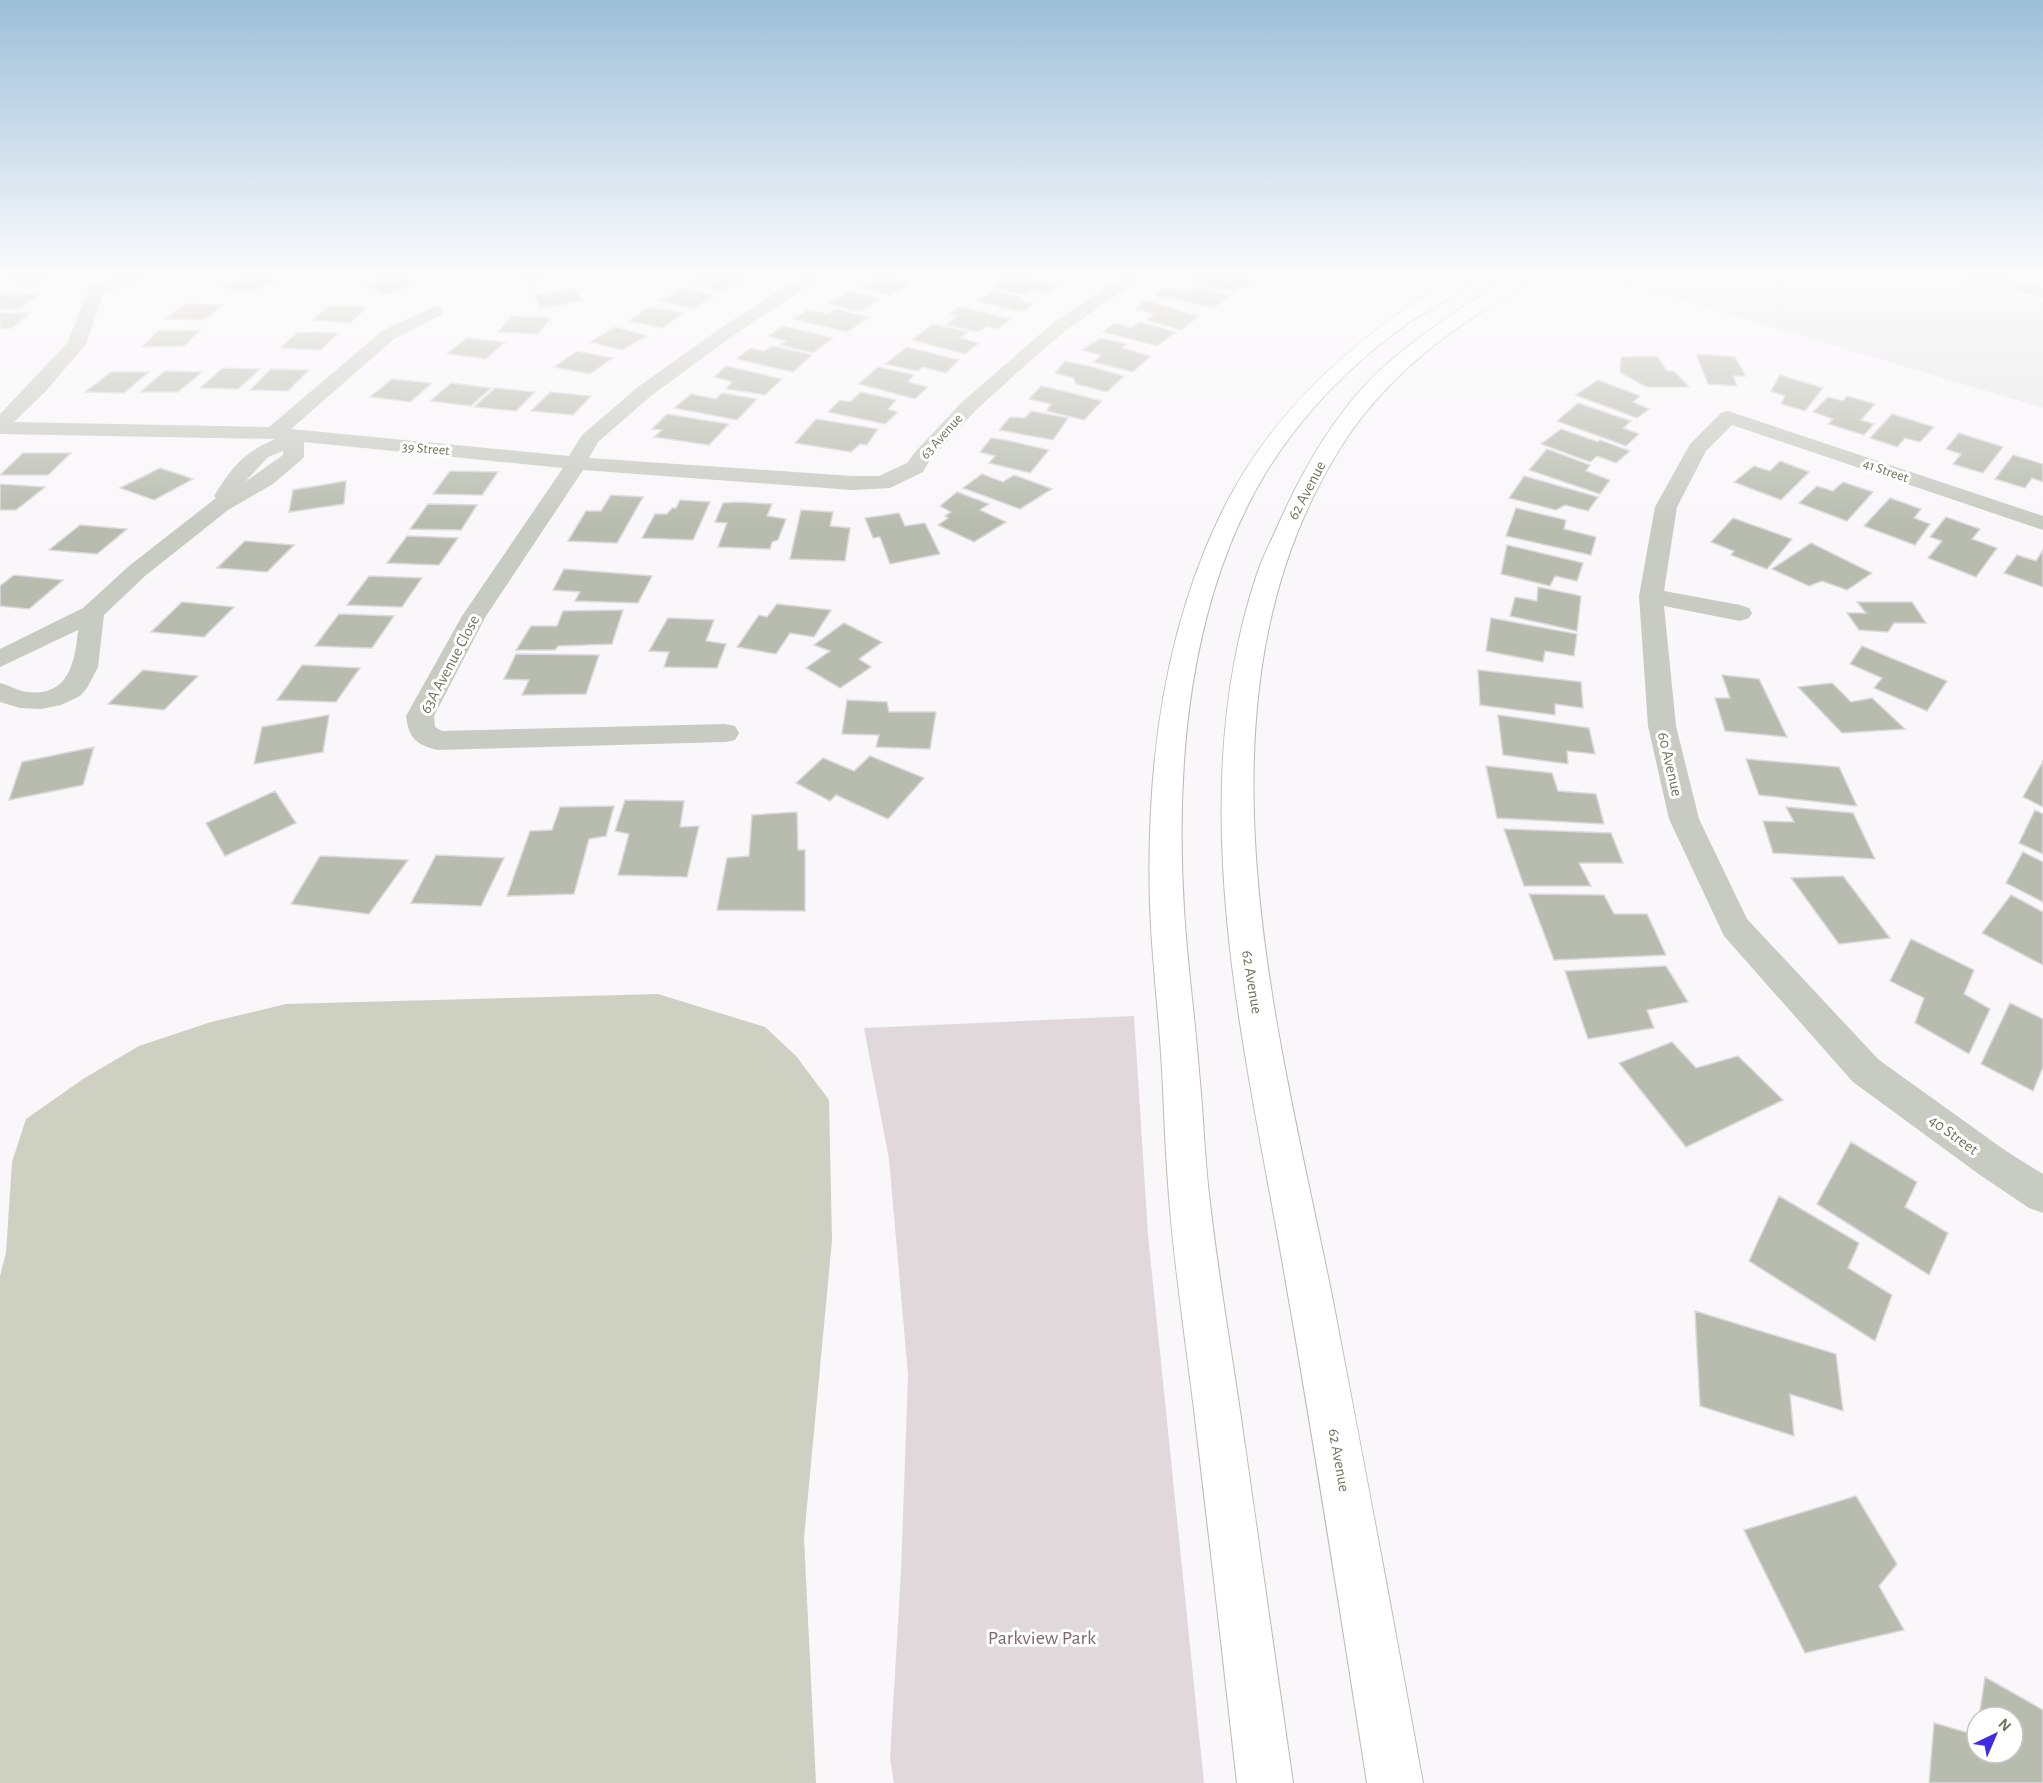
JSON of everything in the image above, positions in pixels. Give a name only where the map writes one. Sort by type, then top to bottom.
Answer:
[{"type":"main road","points":[[1265,1783],[1188,1185],[1167,903],[1168,805],[1176,707],[1183,665],[1206,579],[1233,512],[1274,442],[1310,398],[1348,359]]},
{"type":"main road","name":"62 Avenue","points":[[1395,1783],[1326,1383],[1248,956],[1237,839],[1238,774],[1247,668],[1268,575],[1295,507],[1330,445],[1343,425],[1373,389],[1404,359]]},
{"type":"street","points":[[0,427],[63,359]]},
{"type":"street","points":[[0,659],[92,613],[136,571],[220,505],[265,479],[293,458],[289,437],[365,359]]},
{"type":"street","points":[[575,462],[589,439],[645,391],[689,359]]},
{"type":"street","name":"63 Avenue","points":[[852,483],[882,483],[915,467],[922,456],[969,405],[1021,359]]},
{"type":"street","name":"41 Street","points":[[1728,417],[2043,524]]},
{"type":"street","name":"60 Avenue","points":[[1728,417],[1696,448],[1666,507],[1651,596],[1662,726],[1684,819],[1735,927],[1866,1071]]},
{"type":"street","name":"39 Street","points":[[0,427],[289,437],[852,483]]},
{"type":"street","name":"63A Avenue Close","points":[[575,462],[567,480],[474,616],[420,716],[422,732],[437,741],[725,733]]},
{"type":"street","points":[[1651,596],[1740,614]]},
{"type":"street","points":[[0,692],[26,701],[61,696],[78,681],[90,647],[92,613]]},
{"type":"street","name":"40 Street","points":[[1866,1071],[1993,1163],[2043,1195]]},
{"type":"shaded area","points":[[1880,359],[2043,359],[2043,408]]},
{"type":"shaded area","points":[[658,994],[765,1027],[796,1056],[829,1100],[832,1240],[804,1538],[816,1783],[0,1783],[0,1276],[6,1253],[12,1162],[26,1119],[83,1079],[139,1046],[211,1022],[286,1004]]},
{"type":"green space","name":"Parkview Park","points":[[1134,1016],[1148,1235],[1204,1783],[894,1783],[890,1758],[901,1572],[908,1375],[889,1159],[864,1028]]},
{"type":"building","points":[[565,359],[611,359],[590,374],[554,367]]},
{"type":"building","points":[[737,359],[807,359],[793,372]]},
{"type":"building","points":[[891,359],[959,360],[946,373],[923,367],[917,371],[885,364]]},
{"type":"building","points":[[1096,359],[1147,359],[1133,372],[1093,362]]},
{"type":"building","points":[[1621,359],[1659,359],[1667,371],[1674,371],[1689,387],[1646,387],[1620,372]]},
{"type":"building","points":[[1698,359],[1736,359],[1746,376],[1733,376],[1737,386],[1708,384]]},
{"type":"building","points":[[1065,361],[1124,376],[1107,392],[1076,384],[1073,378],[1055,373]]},
{"type":"building","points":[[726,366],[782,379],[765,395],[726,389],[732,382],[714,377]]},
{"type":"building","points":[[878,367],[914,375],[908,382],[928,387],[915,399],[859,384]]},
{"type":"building","points":[[223,368],[260,369],[238,389],[200,388]]},
{"type":"building","points":[[271,369],[309,370],[288,391],[250,390]]},
{"type":"building","points":[[165,371],[202,372],[178,392],[140,392]]},
{"type":"building","points":[[111,372],[149,372],[124,393],[85,392]]},
{"type":"building","points":[[1780,375],[1823,388],[1805,411],[1781,404],[1785,396],[1771,391]]},
{"type":"building","points":[[392,379],[432,383],[410,402],[370,397]]},
{"type":"building","points":[[1598,380],[1640,396],[1633,402],[1649,409],[1637,418],[1575,395]]},
{"type":"building","points":[[451,383],[491,388],[471,406],[430,401]]},
{"type":"building","points":[[1041,386],[1102,401],[1084,420],[1047,411],[1051,404],[1029,399]]},
{"type":"building","points":[[495,388],[535,392],[516,411],[474,407]]},
{"type":"building","points":[[550,392],[591,396],[573,415],[531,411]]},
{"type":"building","points":[[861,392],[896,400],[888,409],[898,412],[885,424],[828,412],[840,400],[850,402]]},
{"type":"building","points":[[722,393],[757,399],[737,420],[674,408],[691,394],[716,399]]},
{"type":"building","points":[[1847,396],[1875,404],[1861,420],[1874,424],[1864,435],[1828,424],[1833,419],[1813,412],[1828,397],[1843,401]]},
{"type":"building","points":[[1578,403],[1631,421],[1623,428],[1639,434],[1626,446],[1557,421]]},
{"type":"building","points":[[1031,411],[1068,418],[1053,440],[999,430],[1010,417],[1025,418]]},
{"type":"building","points":[[667,414],[729,424],[709,445],[654,437],[662,430],[652,429]]},
{"type":"building","points":[[1892,414],[1934,427],[1920,442],[1905,438],[1897,447],[1870,438]]},
{"type":"building","points":[[816,419],[878,429],[867,445],[860,444],[851,452],[795,443]]},
{"type":"building","points":[[1561,429],[1630,451],[1616,463],[1597,456],[1590,462],[1541,444]]},
{"type":"building","points":[[1959,433],[2003,447],[1983,473],[1953,464],[1961,454],[1946,449]]},
{"type":"building","points":[[991,438],[1049,450],[1030,473],[989,463],[995,456],[980,452]]},
{"type":"building","points":[[1547,449],[1590,465],[1586,471],[1610,480],[1600,494],[1529,470]]},
{"type":"building","points":[[23,453],[71,453],[48,475],[0,475]]},
{"type":"building","points":[[2013,455],[2043,464],[2043,482],[2032,478],[2025,488],[1995,479]]},
{"type":"building","points":[[1780,461],[1809,472],[1781,500],[1734,482],[1754,466],[1770,471]]},
{"type":"building","points":[[160,468],[193,479],[154,500],[120,488]]},
{"type":"building","points":[[450,471],[498,472],[482,495],[433,494]]},
{"type":"building","points":[[982,474],[1003,482],[1014,475],[1052,489],[1020,509],[963,488]]},
{"type":"building","points":[[1524,476],[1598,497],[1588,511],[1565,505],[1556,510],[1509,498]]},
{"type":"building","points":[[346,481],[344,504],[289,512],[293,490]]},
{"type":"building","points":[[1843,482],[1873,492],[1847,521],[1799,503],[1817,486],[1833,491]]},
{"type":"building","points":[[0,484],[45,487],[16,510],[0,510]]},
{"type":"building","points":[[957,492],[989,504],[980,510],[1006,522],[974,542],[938,525],[948,518],[945,516],[951,512],[940,506]]},
{"type":"building","points":[[611,495],[643,497],[617,543],[568,541],[586,511],[601,511]]},
{"type":"building","points":[[1890,498],[1921,509],[1914,518],[1930,524],[1915,545],[1864,526]]},
{"type":"building","points":[[680,500],[710,502],[693,540],[642,538],[655,514],[667,514],[672,508],[676,508]]},
{"type":"building","points":[[723,503],[772,504],[767,516],[786,519],[778,540],[772,542],[770,549],[718,547],[727,523],[715,522]]},
{"type":"building","points":[[428,504],[477,505],[461,530],[410,529]]},
{"type":"building","points":[[1516,508],[1566,520],[1564,529],[1596,537],[1591,555],[1506,536]]},
{"type":"building","points":[[801,510],[833,512],[830,526],[850,528],[845,561],[790,559]]},
{"type":"building","points":[[899,513],[905,526],[925,523],[940,554],[890,564],[880,537],[873,538],[865,518]]},
{"type":"building","points":[[1946,517],[1980,529],[1972,539],[1997,548],[1976,577],[1928,558],[1942,541],[1930,537]]},
{"type":"building","points":[[1733,518],[1792,539],[1767,569],[1731,555],[1734,551],[1711,542]]},
{"type":"building","points":[[80,525],[127,529],[97,554],[49,550]]},
{"type":"building","points":[[407,536],[458,538],[439,565],[387,563]]},
{"type":"building","points":[[245,541],[294,545],[267,572],[217,568]]},
{"type":"building","points":[[1811,543],[1872,573],[1847,590],[1822,581],[1809,586],[1772,569]]},
{"type":"building","points":[[1507,545],[1583,563],[1577,581],[1555,576],[1550,586],[1501,574]]},
{"type":"building","points":[[2043,550],[2043,587],[2004,573],[2017,555],[2036,561]]},
{"type":"building","points":[[564,569],[652,576],[638,603],[575,601],[580,592],[553,590]]},
{"type":"building","points":[[14,575],[63,580],[29,609],[0,606],[0,586]]},
{"type":"building","points":[[369,576],[422,578],[402,607],[347,605]]},
{"type":"building","points":[[1538,587],[1581,596],[1577,631],[1510,616],[1515,597],[1537,601]]},
{"type":"building","points":[[182,602],[234,607],[204,637],[151,632]]},
{"type":"building","points":[[1857,602],[1912,602],[1926,623],[1894,623],[1888,632],[1859,630],[1847,613],[1866,613]]},
{"type":"building","points":[[777,604],[831,610],[814,637],[790,633],[776,654],[737,647],[759,615],[767,617]]},
{"type":"building","points":[[623,610],[612,644],[558,646],[555,650],[516,650],[531,626],[557,626],[563,611]]},
{"type":"building","points":[[339,614],[394,616],[372,648],[315,646]]},
{"type":"building","points":[[668,618],[714,620],[706,641],[726,644],[717,668],[664,667],[669,652],[649,651]]},
{"type":"building","points":[[1491,618],[1577,634],[1574,656],[1545,651],[1543,662],[1486,651]]},
{"type":"building","points":[[844,623],[882,642],[859,659],[871,667],[840,688],[806,668],[830,651],[814,645]]},
{"type":"building","points":[[1862,646],[1947,681],[1927,711],[1874,688],[1882,678],[1850,664]]},
{"type":"building","points":[[516,654],[599,655],[586,694],[522,695],[529,680],[504,679]]},
{"type":"building","points":[[302,665],[360,668],[336,702],[277,700]]},
{"type":"building","points":[[143,670],[198,676],[164,710],[108,704]]},
{"type":"building","points":[[1478,670],[1581,682],[1583,708],[1555,704],[1555,715],[1480,705]]},
{"type":"building","points":[[1722,675],[1759,679],[1787,737],[1725,731],[1715,698],[1730,698]]},
{"type":"building","points":[[1832,683],[1851,702],[1872,698],[1905,729],[1842,733],[1798,687]]},
{"type":"building","points":[[847,700],[887,702],[889,712],[936,712],[930,749],[876,747],[879,735],[842,734]]},
{"type":"building","points":[[329,715],[323,752],[254,764],[262,727]]},
{"type":"building","points":[[1498,715],[1589,728],[1595,754],[1567,751],[1568,764],[1503,755]]},
{"type":"building","points":[[94,747],[83,785],[9,800],[22,762]]},
{"type":"building","points":[[870,756],[924,778],[888,819],[836,795],[830,801],[796,783],[823,758],[854,771]]},
{"type":"building","points":[[1746,759],[1839,767],[1857,806],[1759,795]]},
{"type":"building","points":[[2043,761],[2043,807],[2023,797]]},
{"type":"building","points":[[1486,766],[1552,773],[1558,791],[1596,794],[1604,824],[1497,818]]},
{"type":"building","points":[[275,791],[296,823],[225,856],[206,823]]},
{"type":"building","points":[[625,800],[684,801],[680,827],[699,826],[687,877],[618,875],[629,834],[615,831]]},
{"type":"building","points":[[614,806],[606,836],[589,839],[574,894],[507,896],[530,831],[552,830],[560,807]]},
{"type":"building","points":[[1786,807],[1853,813],[1875,859],[1773,853],[1763,821],[1794,822]]},
{"type":"building","points":[[2035,810],[2043,814],[2043,854],[2019,843]]},
{"type":"building","points":[[797,812],[798,850],[805,850],[805,911],[717,910],[727,858],[749,856],[752,815]]},
{"type":"building","points":[[1504,829],[1611,833],[1623,863],[1579,863],[1591,886],[1524,886]]},
{"type":"building","points":[[2023,852],[2043,862],[2043,902],[2006,883]]},
{"type":"building","points":[[436,855],[504,858],[481,906],[411,903]]},
{"type":"building","points":[[320,856],[408,860],[369,914],[291,904]]},
{"type":"building","points":[[1843,876],[1890,938],[1839,944],[1791,878]]},
{"type":"building","points":[[1529,894],[1604,895],[1614,914],[1647,914],[1666,955],[1554,960]]},
{"type":"building","points":[[2011,895],[2043,912],[2043,965],[1982,933]]},
{"type":"building","points":[[1911,939],[1974,970],[1964,994],[1990,1009],[1969,1054],[1915,1023],[1924,998],[1890,981]]},
{"type":"building","points":[[1666,966],[1688,1002],[1647,1010],[1654,1028],[1588,1039],[1565,971]]},
{"type":"building","points":[[2010,1003],[2043,1019],[2043,1067],[2033,1091],[1981,1064]]},
{"type":"building","points":[[1672,1042],[1696,1068],[1738,1056],[1783,1100],[1686,1147],[1619,1063]]},
{"type":"building","points":[[1851,1142],[1917,1182],[1905,1207],[1948,1233],[1929,1275],[1817,1204]]},
{"type":"building","points":[[1779,1196],[1859,1243],[1848,1268],[1892,1295],[1875,1341],[1749,1261]]},
{"type":"building","points":[[1695,1311],[1836,1354],[1843,1411],[1790,1394],[1794,1436],[1700,1406]]},
{"type":"building","points":[[1856,1496],[1897,1564],[1879,1586],[1904,1630],[1805,1653],[1744,1530]]},
{"type":"building","points":[[1985,1677],[2043,1710],[2043,1783],[1929,1783],[1934,1723],[1965,1732],[1965,1765],[2025,1765],[2025,1705],[1981,1705]]}]
